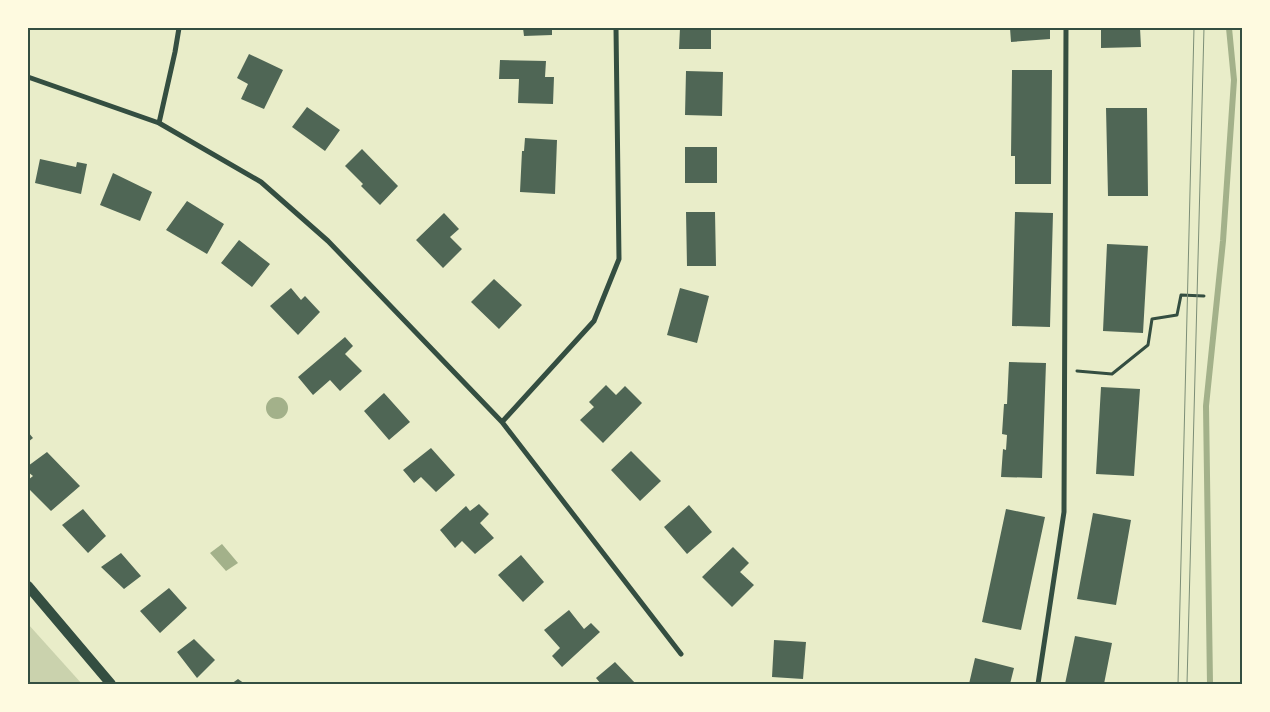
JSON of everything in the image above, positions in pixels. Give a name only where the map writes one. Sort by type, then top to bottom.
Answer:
[{"type":"main road","points":[[28,586],[112,684]]},
{"type":"street","points":[[159,123],[179,28]]},
{"type":"street","points":[[502,422],[594,320],[619,259],[616,28]]},
{"type":"street","points":[[1038,684],[1064,512],[1066,28]]},
{"type":"street","points":[[28,77],[159,123],[261,182],[328,241],[502,422],[681,654]]},
{"type":"path","points":[[1064,371],[1112,374],[1148,345],[1152,319],[1177,315],[1180,295],[1204,296]]},
{"type":"shaded area","points":[[273,397],[281,397],[288,404],[288,412],[281,419],[273,419],[266,412],[266,404]]},
{"type":"shaded area","points":[[222,544],[238,563],[226,571],[210,553]]},
{"type":"shaded area","points":[[28,624],[82,684],[28,684]]},
{"type":"building","points":[[523,28],[552,28],[552,35],[524,36]]},
{"type":"building","points":[[680,28],[711,28],[711,49],[679,49]]},
{"type":"building","points":[[1010,28],[1050,28],[1050,39],[1011,42]]},
{"type":"building","points":[[1101,28],[1140,28],[1141,47],[1101,48]]},
{"type":"building","points":[[249,54],[283,70],[264,109],[241,99],[248,84],[237,78]]},
{"type":"building","points":[[500,60],[546,61],[545,77],[554,77],[553,104],[518,103],[519,79],[499,79]]},
{"type":"building","points":[[1012,70],[1052,70],[1051,184],[1015,184],[1015,156],[1011,156]]},
{"type":"building","points":[[686,71],[723,72],[722,116],[685,115]]},
{"type":"building","points":[[307,107],[340,130],[325,151],[292,127]]},
{"type":"building","points":[[1106,108],[1147,108],[1148,196],[1108,196]]},
{"type":"building","points":[[525,138],[557,140],[555,194],[520,192],[522,151],[524,151]]},
{"type":"building","points":[[685,147],[717,147],[717,183],[685,183]]},
{"type":"building","points":[[362,149],[398,186],[380,205],[345,166]]},
{"type":"building","points":[[40,159],[76,167],[77,162],[87,164],[81,194],[35,183]]},
{"type":"building","points":[[113,173],[152,192],[140,221],[100,205]]},
{"type":"building","points":[[187,201],[224,224],[207,254],[166,230]]},
{"type":"building","points":[[686,212],[715,212],[716,266],[687,266]]},
{"type":"building","points":[[1015,212],[1053,213],[1050,327],[1012,326]]},
{"type":"building","points":[[444,213],[459,229],[450,237],[462,249],[443,268],[416,240]]},
{"type":"building","points":[[239,240],[270,264],[252,287],[221,263]]},
{"type":"building","points":[[1107,244],[1148,246],[1143,333],[1103,331]]},
{"type":"building","points":[[494,279],[522,305],[499,329],[471,302]]},
{"type":"building","points":[[291,288],[301,300],[305,296],[320,312],[298,335],[270,306]]},
{"type":"building","points":[[680,288],[709,296],[697,343],[667,335]]},
{"type":"building","points":[[345,337],[353,346],[345,354],[362,371],[340,391],[330,380],[313,395],[298,377]]},
{"type":"building","points":[[1009,362],[1046,363],[1042,478],[1001,477],[1003,449],[1006,450],[1007,435],[1002,434],[1004,404],[1007,404]]},
{"type":"building","points":[[606,385],[616,395],[625,386],[642,403],[603,443],[580,420],[594,407],[589,402]]},
{"type":"building","points":[[1101,387],[1140,389],[1134,476],[1096,474]]},
{"type":"building","points":[[384,393],[410,422],[389,440],[364,411]]},
{"type":"building","points":[[28,432],[33,438],[28,442]]},
{"type":"building","points":[[431,448],[455,475],[436,492],[421,477],[414,483],[403,470]]},
{"type":"building","points":[[631,451],[661,481],[640,501],[611,470]]},
{"type":"building","points":[[47,452],[80,486],[51,511],[28,488],[28,480],[33,476],[28,472],[28,466]]},
{"type":"building","points":[[479,504],[489,514],[480,523],[494,538],[475,554],[462,541],[455,548],[440,530],[466,506],[470,511]]},
{"type":"building","points":[[689,505],[712,532],[687,554],[664,527]]},
{"type":"building","points":[[83,509],[106,536],[88,553],[62,525]]},
{"type":"building","points":[[1006,509],[1045,517],[1021,630],[982,622]]},
{"type":"building","points":[[1093,513],[1131,520],[1116,605],[1077,599]]},
{"type":"building","points":[[733,547],[749,563],[740,572],[754,585],[732,607],[702,577]]},
{"type":"building","points":[[121,553],[141,576],[124,589],[101,567]]},
{"type":"building","points":[[521,555],[544,582],[523,602],[498,575]]},
{"type":"building","points":[[169,588],[187,608],[160,633],[140,611]]},
{"type":"building","points":[[569,610],[584,629],[591,623],[600,632],[562,667],[552,656],[560,648],[544,630]]},
{"type":"building","points":[[1075,636],[1112,643],[1104,684],[1065,684]]},
{"type":"building","points":[[194,639],[215,660],[197,678],[177,652]]},
{"type":"building","points":[[774,640],[806,642],[803,679],[772,677]]},
{"type":"building","points":[[975,658],[1014,668],[1010,684],[969,684]]},
{"type":"building","points":[[615,662],[636,684],[601,684],[596,678]]},
{"type":"building","points":[[238,679],[245,684],[231,684]]},
{"type":"waterway","points":[[1210,684],[1206,406],[1223,241],[1234,80],[1229,28]]},
{"type":"tram line","points":[[1178,684],[1194,28]]},
{"type":"tram line","points":[[1187,684],[1204,28]]}]
